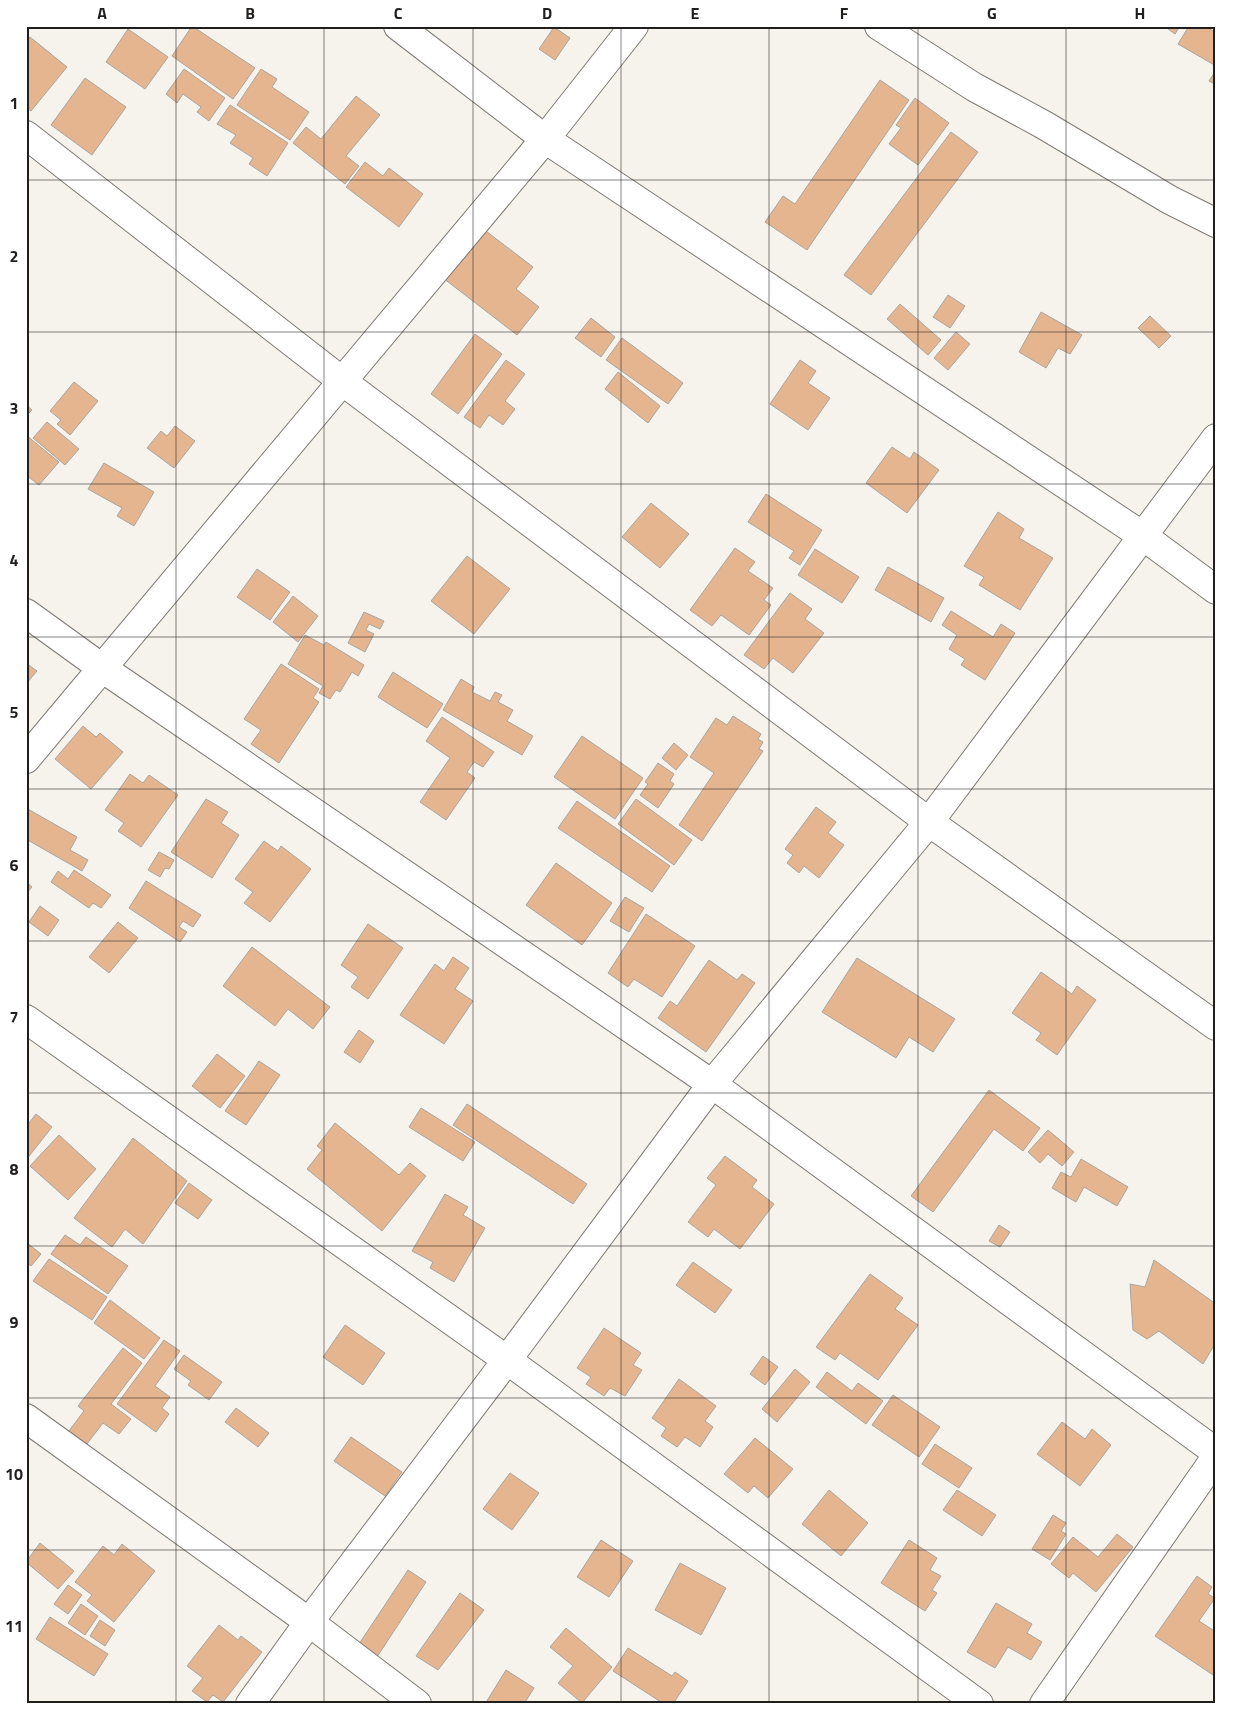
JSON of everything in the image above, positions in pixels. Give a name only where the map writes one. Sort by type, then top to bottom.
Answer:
[{"type":"street","points":[[398,26],[545,139],[1143,536],[1216,590]]},
{"type":"street","points":[[26,759],[545,139],[634,26]]},
{"type":"street","points":[[879,26],[974,87],[1044,125],[1170,200],[1216,223]]},
{"type":"street","points":[[26,136],[342,381],[929,822],[1216,1026]]},
{"type":"street","points":[[250,1704],[309,1622],[712,1084],[929,822],[1216,438]]},
{"type":"street","points":[[26,613],[102,668],[712,1084],[1216,1452]]},
{"type":"street","points":[[26,1019],[507,1360],[979,1704]]},
{"type":"street","points":[[26,1418],[309,1622],[417,1704]]},
{"type":"street","points":[[1044,1704],[1216,1456]]},
{"type":"building","points":[[192,26],[255,68],[233,99],[172,56]]},
{"type":"building","points":[[1164,26],[1180,26],[1175,34]]},
{"type":"building","points":[[1189,26],[1205,26],[1216,33],[1216,66],[1178,44]]},
{"type":"building","points":[[554,27],[570,38],[555,60],[539,49]]},
{"type":"building","points":[[128,29],[168,57],[145,89],[106,62]]},
{"type":"building","points":[[30,37],[67,67],[31,111],[26,107],[26,42]]},
{"type":"building","points":[[184,69],[225,98],[209,121],[197,112],[201,107],[183,94],[177,103],[166,94]]},
{"type":"building","points":[[261,69],[277,79],[272,87],[309,112],[290,140],[237,105]]},
{"type":"building","points":[[1216,70],[1216,85],[1209,81]]},
{"type":"building","points":[[85,78],[126,107],[92,155],[51,125]]},
{"type":"building","points":[[880,80],[909,100],[807,250],[765,222],[783,196],[795,204]]},
{"type":"building","points":[[356,96],[380,115],[346,156],[359,166],[345,184],[293,143],[306,127],[321,139]]},
{"type":"building","points":[[915,98],[949,123],[918,165],[889,144],[901,128],[896,125]]},
{"type":"building","points":[[230,105],[288,143],[267,176],[249,164],[253,158],[230,143],[236,135],[217,124]]},
{"type":"building","points":[[951,132],[978,152],[871,295],[844,275]]},
{"type":"building","points":[[365,162],[383,176],[389,168],[423,194],[399,227],[346,187]]},
{"type":"building","points":[[482,228],[533,267],[516,289],[539,307],[517,335],[443,278]]},
{"type":"building","points":[[948,295],[965,306],[950,328],[933,317]]},
{"type":"building","points":[[900,304],[941,340],[928,355],[887,319]]},
{"type":"building","points":[[1041,312],[1082,335],[1070,354],[1058,348],[1046,368],[1019,352]]},
{"type":"building","points":[[1150,316],[1171,336],[1159,348],[1138,328]]},
{"type":"building","points":[[591,318],[615,337],[601,357],[575,338]]},
{"type":"building","points":[[956,332],[970,344],[948,370],[934,358]]},
{"type":"building","points":[[475,334],[502,354],[458,414],[431,394]]},
{"type":"building","points":[[622,338],[683,383],[668,404],[606,360]]},
{"type":"building","points":[[506,360],[525,374],[505,401],[515,409],[503,425],[489,415],[480,428],[464,417]]},
{"type":"building","points":[[800,360],[816,371],[808,383],[830,398],[808,430],[770,404]]},
{"type":"building","points":[[618,372],[660,406],[648,423],[605,389]]},
{"type":"building","points":[[74,382],[98,401],[70,435],[57,424],[61,420],[50,411]]},
{"type":"building","points":[[26,405],[32,410],[26,416]]},
{"type":"building","points":[[47,422],[79,449],[65,465],[33,438]]},
{"type":"building","points":[[175,426],[195,441],[174,468],[147,448],[161,431],[167,436]]},
{"type":"building","points":[[26,435],[59,462],[39,485],[26,475]]},
{"type":"building","points":[[892,447],[910,459],[914,452],[939,470],[907,513],[866,483]]},
{"type":"building","points":[[104,463],[154,492],[134,526],[117,516],[122,508],[88,489]]},
{"type":"building","points":[[766,494],[822,530],[800,565],[789,558],[794,551],[748,522]]},
{"type":"building","points":[[651,503],[689,534],[660,568],[622,537]]},
{"type":"building","points":[[998,512],[1024,529],[1019,538],[1053,558],[1020,610],[979,585],[984,577],[964,566]]},
{"type":"building","points":[[735,548],[755,562],[748,571],[773,588],[764,600],[771,605],[749,635],[721,615],[712,626],[690,610]]},
{"type":"building","points":[[815,549],[859,577],[842,603],[798,575]]},
{"type":"building","points":[[467,556],[510,589],[474,634],[431,601]]},
{"type":"building","points":[[888,567],[944,598],[931,622],[875,590]]},
{"type":"building","points":[[257,569],[290,592],[270,620],[237,597]]},
{"type":"building","points":[[790,593],[812,609],[805,619],[824,633],[793,673],[773,658],[764,669],[744,655]]},
{"type":"building","points":[[293,596],[318,616],[298,642],[273,622]]},
{"type":"building","points":[[951,611],[993,637],[1001,624],[1015,633],[985,680],[961,665],[965,659],[949,649],[957,635],[942,625]]},
{"type":"building","points":[[364,612],[384,621],[380,629],[369,624],[366,630],[374,634],[365,652],[348,643]]},
{"type":"building","points":[[305,635],[324,645],[326,642],[364,665],[358,676],[352,672],[340,692],[336,690],[330,699],[319,693],[323,686],[288,664]]},
{"type":"building","points":[[26,663],[37,671],[26,684]]},
{"type":"building","points":[[281,664],[319,689],[313,698],[319,702],[279,763],[251,744],[261,730],[244,719]]},
{"type":"building","points":[[393,672],[443,704],[427,728],[378,697]]},
{"type":"building","points":[[461,679],[474,687],[472,692],[490,701],[495,692],[502,695],[498,702],[513,710],[507,721],[533,736],[522,755],[443,710]]},
{"type":"building","points":[[733,716],[761,734],[758,739],[763,742],[759,749],[763,751],[702,841],[679,825],[714,773],[690,757],[716,718],[727,725]]},
{"type":"building","points":[[442,717],[494,752],[483,767],[474,762],[467,772],[475,778],[446,820],[420,802],[450,758],[426,741]]},
{"type":"building","points":[[83,726],[96,737],[100,733],[123,752],[91,789],[55,759]]},
{"type":"building","points":[[582,736],[643,778],[615,819],[554,777]]},
{"type":"building","points":[[674,743],[688,755],[676,770],[662,758]]},
{"type":"building","points":[[658,763],[674,774],[670,781],[674,784],[658,808],[640,795],[648,784],[645,782]]},
{"type":"building","points":[[130,774],[143,783],[149,775],[178,795],[141,847],[118,831],[124,823],[105,810]]},
{"type":"building","points":[[206,799],[228,812],[221,823],[239,835],[212,878],[171,852]]},
{"type":"building","points":[[636,799],[692,840],[674,865],[618,824]]},
{"type":"building","points":[[577,801],[670,866],[652,892],[558,828]]},
{"type":"building","points":[[816,807],[836,822],[828,833],[844,845],[819,878],[804,866],[799,873],[787,863],[793,855],[785,849]]},
{"type":"building","points":[[26,808],[77,837],[70,850],[88,860],[82,871],[26,839]]},
{"type":"building","points":[[264,841],[278,851],[281,846],[311,869],[270,922],[244,903],[253,892],[235,879]]},
{"type":"building","points":[[159,852],[174,860],[169,869],[165,868],[160,877],[148,870]]},
{"type":"building","points":[[556,863],[612,903],[582,945],[526,905]]},
{"type":"building","points":[[74,870],[111,895],[101,908],[93,903],[89,908],[51,882],[58,871],[68,879]]},
{"type":"building","points":[[146,881],[201,915],[193,927],[183,921],[179,927],[187,932],[180,942],[129,908]]},
{"type":"building","points":[[26,882],[32,887],[26,894]]},
{"type":"building","points":[[625,897],[644,908],[629,932],[610,921]]},
{"type":"building","points":[[40,906],[59,920],[48,936],[29,922]]},
{"type":"building","points":[[646,914],[695,946],[662,997],[634,979],[628,987],[608,973]]},
{"type":"building","points":[[118,922],[138,938],[109,973],[89,957]]},
{"type":"building","points":[[368,924],[403,948],[368,999],[351,987],[358,977],[341,965]]},
{"type":"building","points":[[252,947],[330,1007],[313,1029],[288,1009],[275,1026],[223,986]]},
{"type":"building","points":[[453,957],[469,968],[455,989],[473,1001],[444,1044],[400,1015],[435,964],[444,971]]},
{"type":"building","points":[[857,958],[955,1019],[933,1052],[909,1037],[896,1058],[822,1012]]},
{"type":"building","points":[[709,960],[737,980],[742,974],[755,983],[706,1052],[658,1018],[670,1001],[677,1006]]},
{"type":"building","points":[[1041,972],[1072,994],[1077,986],[1096,1000],[1057,1055],[1036,1040],[1041,1033],[1012,1013]]},
{"type":"building","points":[[359,1030],[374,1041],[360,1063],[344,1052]]},
{"type":"building","points":[[217,1054],[245,1076],[220,1108],[192,1086]]},
{"type":"building","points":[[259,1061],[280,1075],[246,1125],[225,1111]]},
{"type":"building","points":[[989,1090],[1040,1128],[1023,1151],[994,1129],[933,1212],[911,1196]]},
{"type":"building","points":[[467,1104],[587,1184],[573,1204],[453,1125]]},
{"type":"building","points":[[421,1108],[475,1142],[463,1161],[409,1127]]},
{"type":"building","points":[[36,1114],[52,1127],[26,1160],[26,1127]]},
{"type":"building","points":[[335,1123],[399,1175],[410,1163],[426,1176],[382,1231],[307,1169],[322,1150],[317,1146]]},
{"type":"building","points":[[1048,1130],[1074,1152],[1062,1166],[1048,1154],[1040,1163],[1028,1152]]},
{"type":"building","points":[[59,1135],[96,1169],[68,1200],[30,1166]]},
{"type":"building","points":[[133,1138],[187,1181],[143,1244],[125,1229],[112,1247],[74,1218]]},
{"type":"building","points":[[725,1156],[757,1180],[752,1187],[774,1204],[740,1249],[714,1229],[708,1237],[688,1222],[716,1185],[707,1178]]},
{"type":"building","points":[[1081,1159],[1128,1187],[1117,1206],[1084,1187],[1076,1202],[1052,1188],[1061,1172],[1071,1177]]},
{"type":"building","points":[[189,1183],[212,1200],[198,1219],[175,1203]]},
{"type":"building","points":[[445,1194],[468,1207],[463,1215],[485,1228],[454,1282],[430,1268],[433,1262],[412,1251]]},
{"type":"building","points":[[999,1225],[1010,1232],[1000,1247],[989,1241]]},
{"type":"building","points":[[65,1235],[80,1245],[86,1237],[128,1266],[108,1294],[51,1254]]},
{"type":"building","points":[[26,1242],[41,1254],[31,1266],[26,1262]]},
{"type":"building","points":[[49,1259],[107,1297],[92,1320],[33,1281]]},
{"type":"building","points":[[1154,1260],[1216,1304],[1216,1342],[1203,1364],[1159,1331],[1147,1339],[1133,1330],[1130,1284],[1145,1287]]},
{"type":"building","points":[[693,1262],[732,1290],[715,1313],[676,1285]]},
{"type":"building","points":[[870,1274],[903,1298],[895,1309],[918,1325],[878,1380],[840,1353],[835,1360],[816,1347]]},
{"type":"building","points":[[110,1300],[160,1338],[144,1359],[94,1323]]},
{"type":"building","points":[[345,1325],[385,1353],[363,1385],[323,1357]]},
{"type":"building","points":[[604,1328],[641,1353],[633,1365],[642,1370],[625,1396],[610,1388],[604,1396],[586,1384],[591,1377],[577,1368]]},
{"type":"building","points":[[164,1340],[180,1351],[155,1386],[170,1397],[162,1408],[169,1414],[156,1432],[117,1404]]},
{"type":"building","points":[[123,1348],[142,1363],[111,1404],[131,1419],[119,1434],[103,1423],[83,1449],[65,1436],[84,1411],[78,1406]]},
{"type":"building","points":[[184,1355],[222,1382],[209,1400],[188,1385],[191,1381],[174,1369]]},
{"type":"building","points":[[763,1356],[778,1367],[765,1385],[750,1374]]},
{"type":"building","points":[[795,1369],[810,1382],[777,1422],[762,1409]]},
{"type":"building","points":[[827,1372],[852,1391],[858,1383],[883,1401],[866,1424],[816,1387]]},
{"type":"building","points":[[679,1379],[716,1406],[705,1421],[713,1427],[700,1447],[685,1437],[677,1447],[661,1436],[666,1428],[652,1418]]},
{"type":"building","points":[[893,1395],[940,1427],[919,1457],[872,1425]]},
{"type":"building","points":[[236,1408],[269,1433],[258,1447],[225,1422]]},
{"type":"building","points":[[1062,1422],[1085,1439],[1092,1429],[1111,1445],[1080,1486],[1037,1454]]},
{"type":"building","points":[[351,1437],[402,1472],[385,1496],[334,1461]]},
{"type":"building","points":[[755,1438],[793,1469],[768,1498],[754,1486],[748,1493],[724,1474]]},
{"type":"building","points":[[935,1444],[972,1468],[959,1488],[922,1464]]},
{"type":"building","points":[[510,1473],[539,1493],[512,1530],[483,1509]]},
{"type":"building","points":[[829,1490],[868,1523],[841,1556],[802,1524]]},
{"type":"building","points":[[957,1490],[996,1515],[982,1536],[943,1510]]},
{"type":"building","points":[[1053,1515],[1066,1523],[1061,1531],[1066,1534],[1050,1560],[1032,1549]]},
{"type":"building","points":[[1117,1534],[1133,1547],[1096,1592],[1073,1573],[1069,1578],[1051,1564],[1073,1537],[1098,1557]]},
{"type":"building","points":[[601,1540],[633,1561],[609,1597],[577,1577]]},
{"type":"building","points":[[909,1540],[937,1558],[930,1570],[941,1576],[932,1590],[937,1593],[925,1611],[881,1583]]},
{"type":"building","points":[[40,1543],[74,1571],[58,1589],[26,1562]]},
{"type":"building","points":[[122,1544],[155,1571],[114,1622],[87,1601],[92,1595],[75,1582],[103,1546],[114,1555]]},
{"type":"building","points":[[680,1563],[726,1588],[701,1635],[655,1610]]},
{"type":"building","points":[[408,1570],[426,1582],[377,1657],[359,1644]]},
{"type":"building","points":[[1197,1576],[1212,1587],[1208,1594],[1215,1598],[1199,1621],[1216,1632],[1216,1677],[1155,1636]]},
{"type":"building","points":[[68,1585],[82,1595],[68,1614],[54,1604]]},
{"type":"building","points":[[460,1593],[484,1610],[438,1670],[416,1656]]},
{"type":"building","points":[[996,1603],[1032,1624],[1027,1633],[1042,1642],[1031,1660],[1008,1647],[995,1668],[967,1652]]},
{"type":"building","points":[[81,1604],[98,1616],[85,1635],[68,1623]]},
{"type":"building","points":[[50,1617],[108,1654],[94,1676],[36,1639]]},
{"type":"building","points":[[100,1620],[115,1630],[105,1646],[90,1636]]},
{"type":"building","points":[[219,1625],[238,1640],[241,1636],[262,1652],[223,1702],[213,1695],[207,1702],[192,1691],[203,1678],[187,1666]]},
{"type":"building","points":[[566,1628],[612,1667],[582,1703],[558,1683],[573,1666],[550,1647]]},
{"type":"building","points":[[628,1648],[672,1676],[675,1672],[688,1681],[673,1704],[664,1704],[613,1671]]},
{"type":"building","points":[[506,1670],[534,1688],[524,1704],[485,1704]]}]
